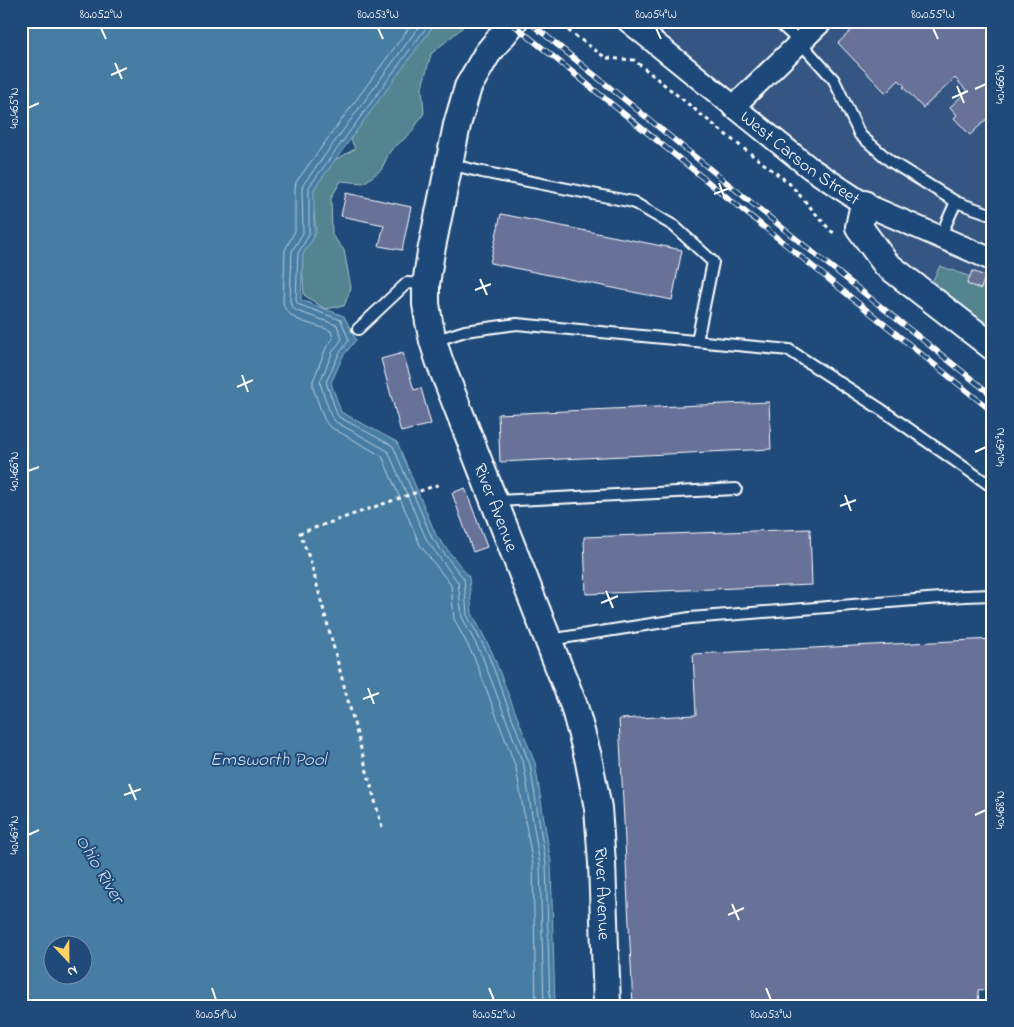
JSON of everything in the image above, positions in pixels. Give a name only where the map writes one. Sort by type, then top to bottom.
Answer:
[{"type":"street","name":"River Avenue","points":[[514,21],[487,54],[468,87],[457,125],[431,252],[426,284],[426,304],[433,341],[450,391],[574,706],[584,739],[594,785],[600,836],[607,1006]]},
{"type":"street","name":"West Carson Street","points":[[628,21],[810,168],[864,204],[993,260]]},
{"type":"street","points":[[733,107],[822,21]]},
{"type":"street","points":[[864,204],[859,228],[886,264],[993,346]]},
{"type":"lane","points":[[777,21],[800,42],[834,80],[860,135],[890,160],[956,202],[993,215]]},
{"type":"lane","points":[[449,164],[632,202],[674,226],[714,262],[697,341]]},
{"type":"lane","points":[[940,237],[956,202]]},
{"type":"lane","points":[[358,329],[407,283],[426,284]]},
{"type":"lane","points":[[433,341],[465,331],[517,324],[789,350],[882,410],[991,486]]},
{"type":"lane","points":[[494,502],[736,489]]},
{"type":"lane","points":[[548,640],[690,618],[955,596],[993,595]]},
{"type":"path","points":[[555,21],[606,58],[634,60],[722,132],[789,183],[831,231],[839,236]]},
{"type":"path","points":[[382,827],[313,573],[300,534],[440,484]]},
{"type":"shaded area","points":[[628,21],[993,21],[993,347],[886,264],[863,204]]},
{"type":"green space","points":[[433,21],[466,21],[462,28],[431,54],[422,87],[424,113],[411,133],[390,151],[381,170],[364,183],[341,181],[331,198],[332,235],[344,250],[351,288],[344,306],[325,309],[304,295],[301,254],[316,233],[312,193],[329,163],[355,149],[346,127]]},
{"type":"green space","points":[[940,266],[993,285],[993,343],[927,292]]},
{"type":"water","name":"Emsworth Pool","points":[[21,21],[437,21],[314,189],[314,237],[303,254],[301,300],[344,316],[356,340],[343,356],[331,383],[341,412],[397,442],[436,535],[469,577],[472,613],[492,652],[535,763],[551,863],[555,1006],[21,1006]]},
{"type":"building","points":[[861,21],[993,21],[993,113],[970,135],[954,118],[957,115],[950,107],[967,91],[955,78],[923,108],[903,87],[905,86],[899,80],[886,93],[838,43]]},
{"type":"building","points":[[346,193],[411,207],[402,250],[379,246],[384,225],[341,216]]},
{"type":"building","points":[[501,214],[682,250],[672,300],[490,263]]},
{"type":"building","points":[[972,271],[985,276],[981,289],[967,284]]},
{"type":"building","points":[[403,353],[414,390],[421,388],[431,424],[401,432],[381,359]]},
{"type":"building","points":[[769,402],[771,449],[500,462],[498,414]]},
{"type":"building","points":[[465,488],[487,547],[473,552],[452,493]]},
{"type":"building","points":[[810,529],[812,585],[586,594],[584,537]]},
{"type":"building","points":[[993,639],[993,989],[978,990],[979,1006],[633,1006],[619,719],[696,715],[693,654]]},
{"type":"railway","points":[[509,21],[993,412]]},
{"type":"railway","points":[[528,21],[993,396]]},
{"type":"water label","name":"Ohio River","points":[[101,868]]}]
